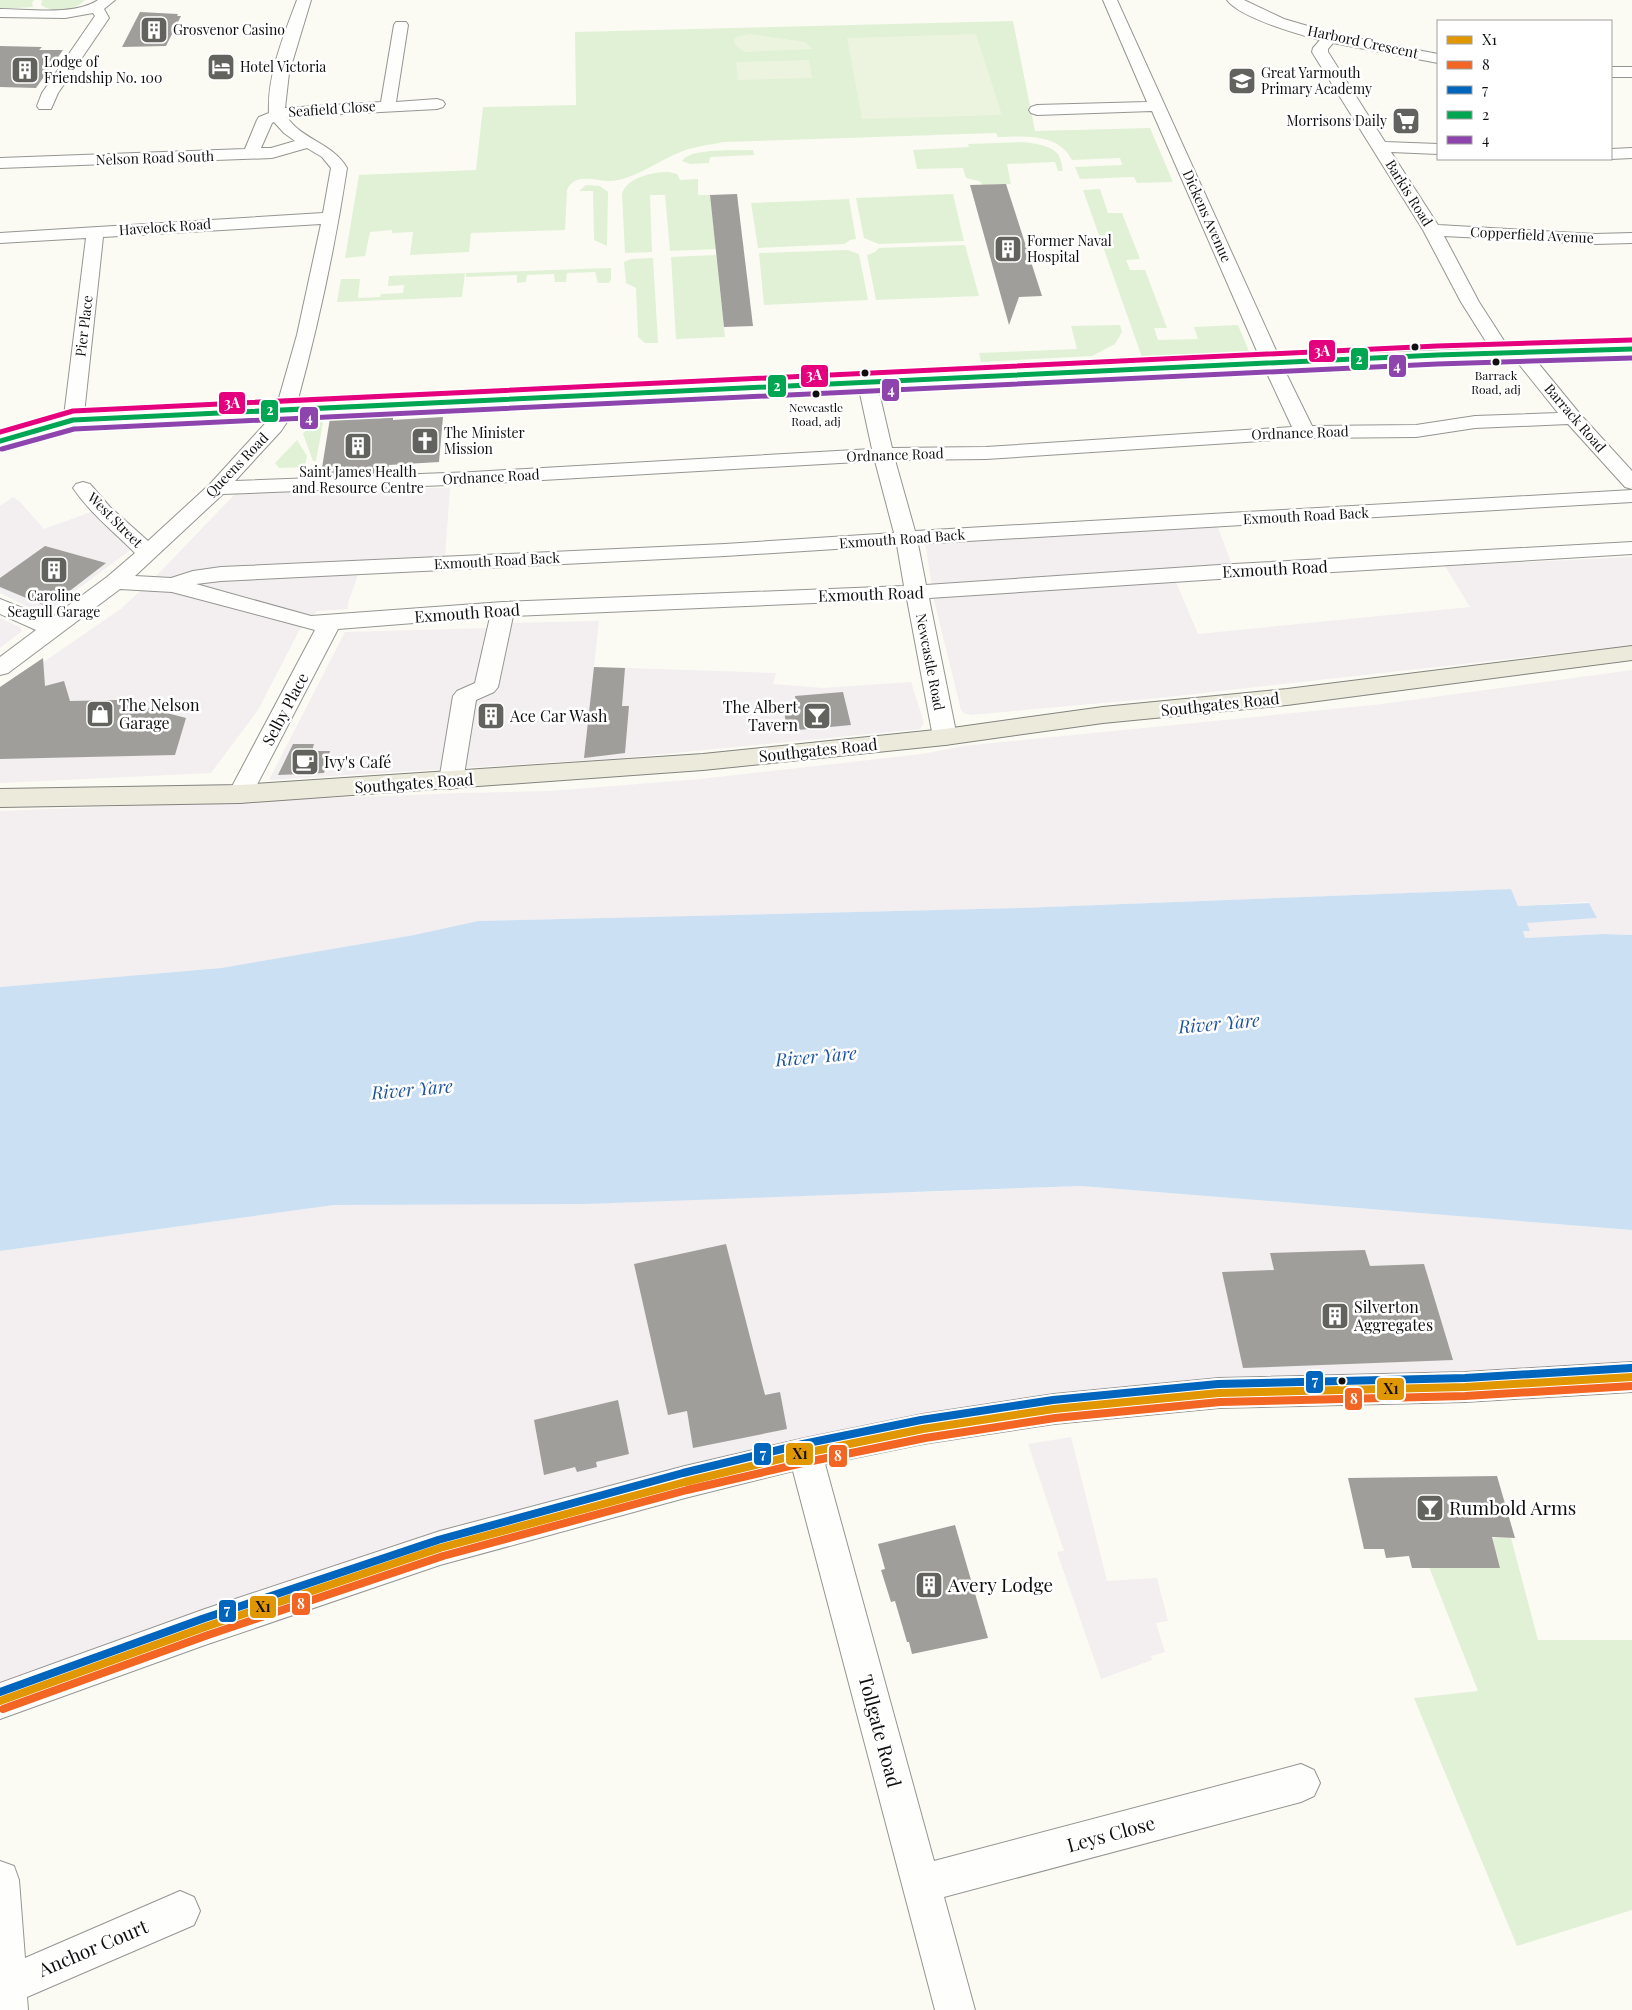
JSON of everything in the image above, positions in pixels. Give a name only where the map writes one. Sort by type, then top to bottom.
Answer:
[{"type":"main road","name":"Southgates Road","points":[[0,798],[240,794],[452,781],[703,762],[945,737],[1103,715],[1297,696],[1632,653]]},
{"type":"street","points":[[251,154],[265,120],[278,114],[276,97],[286,54],[304,0]]},
{"type":"street","name":"Dickens Avenue","points":[[1110,0],[1272,364],[1305,432]]},
{"type":"street","name":"Harbord Crescent","points":[[1234,0],[1263,16],[1330,38],[1437,58]]},
{"type":"street","points":[[0,14],[65,14],[102,4],[102,18],[50,93],[45,106]]},
{"type":"street","name":"Seafield Close","points":[[388,105],[401,25]]},
{"type":"street","name":"Barkis Road","points":[[1330,38],[1320,48],[1320,52],[1432,230],[1470,302],[1511,352]]},
{"type":"street","points":[[1612,72],[1632,72]]},
{"type":"street","name":"Seafield Close","points":[[278,114],[388,105],[437,104]]},
{"type":"street","points":[[1037,110],[1157,106]]},
{"type":"street","name":"Queens Road","points":[[0,668],[115,582],[148,553],[217,488],[274,427],[286,409],[306,335],[331,218],[338,165],[329,155],[294,134],[278,114]]},
{"type":"street","name":"Nelson Road South","points":[[0,163],[272,153],[309,142]]},
{"type":"street","points":[[1381,147],[1437,149]]},
{"type":"street","points":[[1612,154],[1632,153]]},
{"type":"street","name":"Havelock Road","points":[[0,238],[331,218]]},
{"type":"street","name":"Copperfield Avenue","points":[[1432,230],[1595,239],[1632,238]]},
{"type":"street","name":"Pier Place","points":[[73,420],[95,232]]},
{"type":"street","points":[[0,441],[73,420],[1511,352],[1632,349]]},
{"type":"street","name":"Barrack Road","points":[[1511,352],[1632,483]]},
{"type":"street","name":"Newcastle Road","points":[[867,383],[883,454],[906,538],[945,737]]},
{"type":"street","name":"Ordnance Road","points":[[217,488],[473,478],[883,454],[986,453],[1305,432],[1416,430],[1475,422],[1573,418]]},
{"type":"street","name":"West Street","points":[[82,488],[103,512],[148,553]]},
{"type":"street","name":"Exmouth Road Back","points":[[172,585],[193,578],[221,574],[736,550],[906,538],[1632,496]]},
{"type":"street","name":"Exmouth Road","points":[[115,582],[172,585],[311,623],[330,623],[503,609],[916,592],[1632,548]]},
{"type":"street","points":[[0,606],[53,629]]},
{"type":"street","points":[[452,781],[465,696],[486,687],[503,609]]},
{"type":"street","name":"Selby Place","points":[[240,794],[330,623]]},
{"type":"street","points":[[0,1701],[205,1627],[440,1548],[684,1482],[805,1453],[922,1429],[1054,1409],[1200,1395],[1466,1387],[1632,1377]]},
{"type":"street","name":"Tollgate Road","points":[[805,1453],[955,2010]]},
{"type":"street","name":"Leys Close","points":[[921,1884],[1301,1783]]},
{"type":"street","name":"Anchor Court","points":[[0,1880],[7,1998],[180,1911]]},
{"type":"shaded area","points":[[328,488],[450,488],[445,557],[359,564],[348,609],[317,611],[299,631],[258,710],[211,773],[0,783],[0,692],[122,608],[162,570],[236,493]]},
{"type":"shaded area","points":[[13,497],[20,502],[44,529],[105,507],[140,543],[51,609],[34,610],[0,593],[0,506]]},
{"type":"shaded area","points":[[1217,525],[1232,565],[1175,580],[1198,634],[1470,607],[1445,566],[1632,557],[1632,645],[1159,698],[970,715],[961,710],[934,600],[925,542]]},
{"type":"shaded area","points":[[0,618],[20,627],[22,631],[0,648]]},
{"type":"shaded area","points":[[599,621],[594,667],[776,673],[773,684],[823,688],[911,682],[924,723],[920,729],[622,758],[269,780],[345,632],[490,628],[509,623]]},
{"type":"shaded area","points":[[1632,670],[1632,935],[1603,934],[1525,938],[1522,931],[1529,931],[1526,923],[1597,918],[1588,902],[1518,906],[1511,889],[1021,908],[478,921],[414,935],[221,968],[0,987],[0,811],[550,791],[701,779],[922,754],[963,746],[1374,705]]},
{"type":"shaded area","points":[[1081,1186],[1632,1230],[1632,1377],[1219,1393],[685,1482],[0,1701],[0,1251],[334,1205],[926,1192]]},
{"type":"shaded area","points":[[1071,1437],[1107,1581],[1157,1578],[1168,1621],[1156,1623],[1165,1652],[1151,1656],[1152,1660],[1101,1679],[1057,1552],[1064,1551],[1028,1444]]},
{"type":"green space","points":[[0,0],[34,0],[32,3],[33,7],[0,9]]},
{"type":"green space","points":[[42,0],[85,0],[76,7],[58,10],[41,5]]},
{"type":"green space","points":[[1013,21],[1035,131],[1150,128],[1173,182],[1137,183],[1134,177],[1080,179],[1075,167],[1122,165],[1120,158],[1072,160],[1066,151],[1050,141],[1019,136],[998,137],[996,133],[724,142],[683,151],[630,177],[612,181],[581,179],[575,181],[567,190],[565,230],[471,233],[469,252],[410,255],[413,232],[392,233],[392,230],[370,232],[365,256],[345,258],[359,175],[476,170],[483,107],[576,105],[575,32]]},
{"type":"green space","points":[[750,34],[805,42],[813,49],[744,52],[734,44],[734,39]]},
{"type":"green space","points":[[976,34],[1002,115],[862,119],[847,38]]},
{"type":"green space","points":[[809,60],[812,78],[738,80],[736,62]]},
{"type":"green space","points":[[1022,142],[1051,148],[1058,154],[1063,171],[1058,171],[1055,162],[1007,164],[1011,184],[983,185],[979,181],[966,178],[963,168],[917,169],[913,150],[969,147],[968,144]]},
{"type":"green space","points":[[753,150],[754,155],[710,157],[709,163],[690,164],[682,161],[687,157],[704,152]]},
{"type":"green space","points":[[669,172],[677,174],[680,180],[698,179],[698,195],[710,195],[716,249],[670,251],[665,195],[650,195],[652,252],[625,253],[622,194],[625,188],[629,183],[641,177]]},
{"type":"green space","points":[[586,185],[600,186],[608,192],[607,246],[594,240],[593,191],[579,191]]},
{"type":"green space","points":[[1100,189],[1108,213],[1122,213],[1140,259],[1126,260],[1130,270],[1145,270],[1167,328],[1154,328],[1158,340],[1198,339],[1194,327],[1238,325],[1251,356],[1143,360],[1083,190]]},
{"type":"green space","points":[[953,194],[964,241],[879,244],[864,238],[856,198]]},
{"type":"green space","points":[[849,199],[856,239],[850,240],[845,244],[758,248],[751,203]]},
{"type":"green space","points":[[965,245],[979,296],[876,300],[867,255],[879,248]]},
{"type":"green space","points":[[847,250],[859,254],[868,300],[764,305],[759,253]]},
{"type":"green space","points":[[716,255],[725,337],[676,339],[671,257]]},
{"type":"green space","points":[[653,258],[658,343],[645,343],[638,337],[636,288],[626,283],[624,262],[631,259]]},
{"type":"green space","points":[[611,268],[609,283],[598,283],[595,272],[567,273],[566,282],[555,282],[554,274],[527,275],[526,282],[517,283],[517,275],[466,277],[466,273]]},
{"type":"green space","points":[[465,273],[462,297],[337,302],[341,279],[360,279],[358,298],[380,297],[381,294],[403,293],[404,285],[388,286],[389,276]]},
{"type":"green space","points":[[1120,325],[1122,332],[1115,344],[1092,356],[981,362],[979,353],[1077,349],[1071,326]]},
{"type":"green space","points":[[323,422],[316,461],[313,461],[303,434],[310,424]]},
{"type":"green space","points":[[297,440],[307,456],[305,467],[279,468],[275,463]]},
{"type":"green space","points":[[1492,1538],[1511,1538],[1538,1640],[1632,1640],[1632,1910],[1517,1946],[1414,1698],[1478,1691],[1429,1567],[1500,1568]]},
{"type":"water","name":"River Yare","points":[[1511,889],[1518,906],[1589,903],[1597,918],[1527,923],[1530,931],[1523,931],[1525,938],[1603,934],[1632,935],[1632,1230],[1081,1186],[585,1204],[334,1205],[0,1251],[0,987],[221,968],[414,935],[478,921],[1021,908]]},
{"type":"building","name":"Grosvenor Casino","points":[[140,12],[178,14],[177,16],[181,16],[166,46],[122,47]]},
{"type":"building","name":"Lodge of Friendship No. 100","points":[[0,46],[42,47],[39,50],[63,50],[36,88],[0,87]]},
{"type":"building","points":[[1006,184],[1042,296],[1019,297],[1009,325],[970,185]]},
{"type":"building","points":[[737,194],[753,326],[724,327],[710,195]]},
{"type":"building","name":"Saint James Health and Resource Centre","points":[[381,414],[382,416],[393,415],[393,420],[443,417],[439,462],[389,465],[388,473],[328,476],[329,473],[321,474],[330,418]]},
{"type":"building","name":"Caroline Seagull Garage","points":[[45,546],[106,563],[54,603],[43,605],[0,587],[0,578]]},
{"type":"building","name":"The Nelson Garage","points":[[43,658],[45,686],[64,681],[70,701],[117,700],[186,718],[175,755],[0,759],[0,687]]},
{"type":"building","points":[[594,667],[625,668],[622,706],[629,706],[625,753],[584,758]]},
{"type":"building","name":"The Albert Tavern","points":[[843,692],[851,725],[787,731],[783,703],[796,702],[795,696]]},
{"type":"building","name":"Ivy's Café","points":[[293,744],[314,744],[312,751],[330,751],[324,773],[278,775]]},
{"type":"building","points":[[726,1244],[765,1395],[780,1392],[787,1429],[693,1448],[687,1411],[668,1415],[634,1264]]},
{"type":"building","name":"Silverton Aggregates","points":[[1365,1250],[1370,1266],[1424,1264],[1453,1360],[1243,1368],[1222,1272],[1274,1270],[1270,1253]]},
{"type":"building","points":[[618,1400],[629,1454],[596,1462],[597,1467],[577,1472],[575,1467],[544,1475],[534,1420]]},
{"type":"building","name":"Rumbold Arms","points":[[1497,1476],[1515,1538],[1492,1537],[1500,1568],[1412,1568],[1409,1556],[1386,1558],[1384,1549],[1364,1549],[1348,1478]]},
{"type":"building","name":"Avery Lodge","points":[[955,1525],[988,1638],[912,1654],[895,1601],[891,1602],[881,1570],[885,1569],[878,1544]]},
{"type":"transit line","name":"3A","points":[[0,432],[73,411],[1437,346],[1632,340]]},
{"type":"transit line","name":"2","points":[[0,441],[73,420],[1437,355],[1632,349]]},
{"type":"transit line","name":"4","points":[[2,449],[74,429],[1437,364],[1632,358]]},
{"type":"transit line","name":"7","points":[[0,1692],[202,1619],[438,1540],[683,1473],[803,1444],[921,1420],[1053,1400],[1218,1384],[1465,1378],[1631,1368]]},
{"type":"transit line","name":"X1","points":[[0,1701],[205,1627],[440,1548],[685,1482],[805,1453],[923,1429],[1054,1409],[1219,1393],[1465,1387],[1632,1377]]},
{"type":"transit line","name":"8","points":[[3,1709],[208,1635],[443,1556],[687,1490],[807,1462],[925,1438],[1055,1418],[1220,1402],[1465,1396],[1632,1386]]},
{"type":"place","name":"Grosvenor Casino","points":[[154,30]]},
{"type":"place","name":"Hotel Victoria","points":[[221,67]]},
{"type":"place","name":"Lodge of Friendship No. 100","points":[[25,70]]},
{"type":"place","name":"Great Yarmouth Primary Academy","points":[[1242,81]]},
{"type":"place","name":"Morrisons Daily","points":[[1406,121]]},
{"type":"place","name":"Former Naval Hospital","points":[[1008,249]]},
{"type":"place","name":"Barrack Road, adj","points":[[1496,362]]},
{"type":"place","name":"Newcastle Road, adj","points":[[816,394]]},
{"type":"place","name":"The Minister Mission","points":[[425,441]]},
{"type":"place","name":"Saint James Health and Resource Centre","points":[[358,446]]},
{"type":"place","name":"Caroline Seagull Garage","points":[[54,570]]},
{"type":"place","name":"The Nelson Garage","points":[[100,714]]},
{"type":"place","name":"Ace Car Wash","points":[[491,716]]},
{"type":"place","name":"The Albert Tavern","points":[[817,716]]},
{"type":"place","name":"Ivy's Café","points":[[305,762]]},
{"type":"place","name":"Silverton Aggregates","points":[[1335,1316]]},
{"type":"place","name":"Rumbold Arms","points":[[1430,1508]]},
{"type":"place","name":"Avery Lodge","points":[[929,1585]]}]
